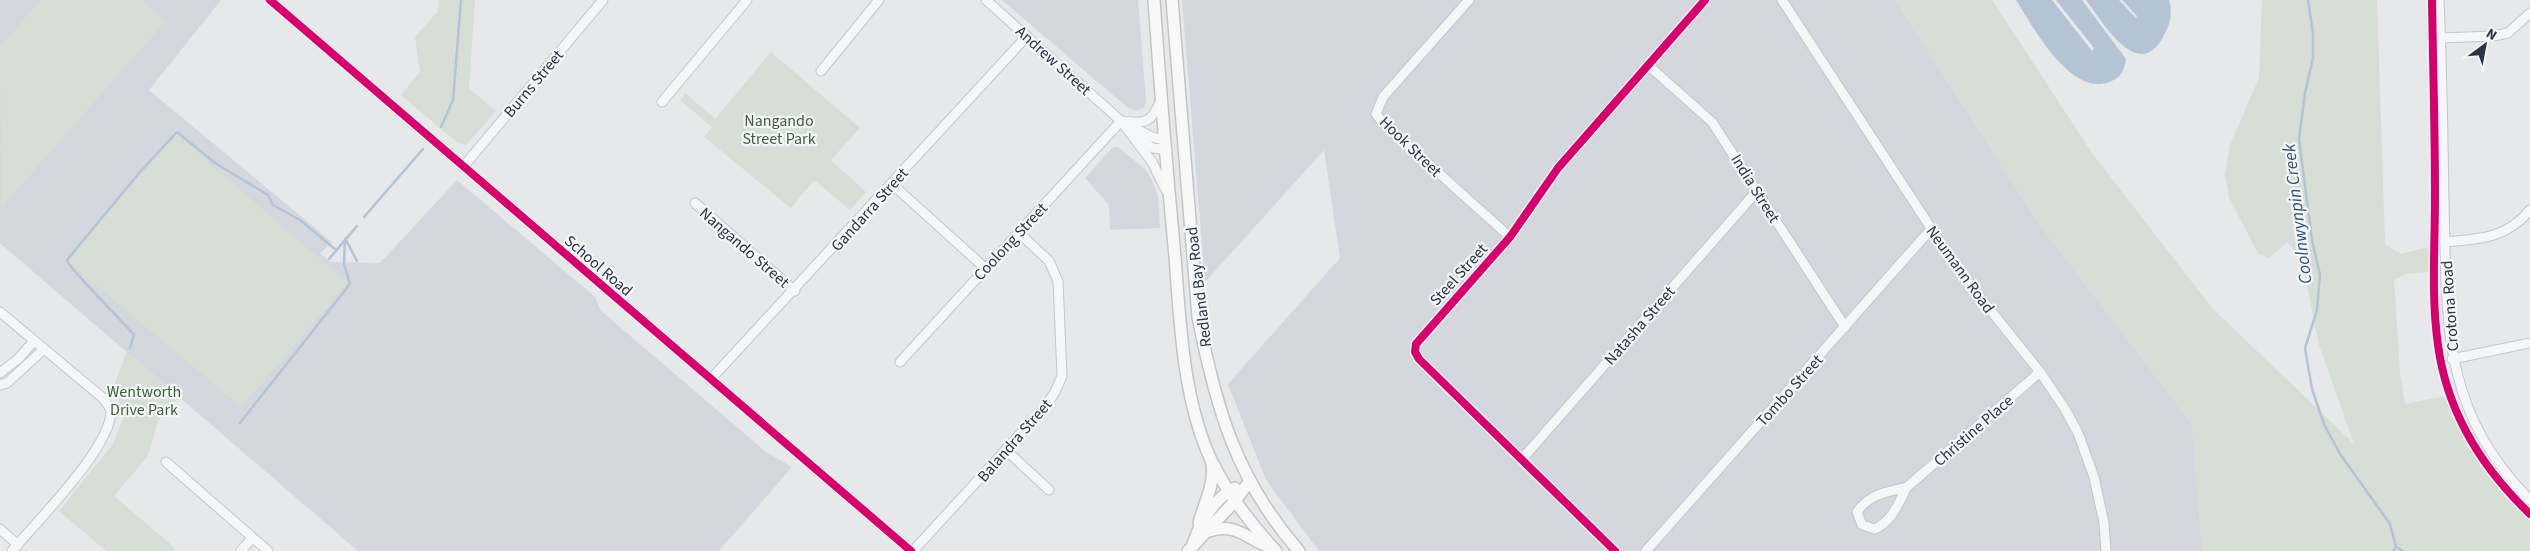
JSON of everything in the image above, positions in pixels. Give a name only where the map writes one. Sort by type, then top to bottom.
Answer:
[{"type":"main road","name":"Redland Bay Road","points":[[1154,0],[1170,206],[1180,314],[1190,393],[1197,420],[1212,461],[1232,496],[1275,550]]},
{"type":"main road","name":"Redland Bay Road","points":[[1172,0],[1198,317],[1222,418],[1249,482],[1284,534],[1299,551]]},
{"type":"main road","points":[[1166,145],[1184,145]]},
{"type":"main road","points":[[1203,529],[1204,501],[1213,480],[1212,461]]},
{"type":"main road","points":[[1190,548],[1203,529],[1232,496],[1249,482]]},
{"type":"main road","points":[[1203,529],[1230,527],[1256,542],[1275,550]]},
{"type":"street","name":"School Road","points":[[270,0],[710,380],[912,551]]},
{"type":"street","name":"Burns Street","points":[[463,167],[603,0]]},
{"type":"street","points":[[662,102],[747,0]]},
{"type":"street","points":[[821,71],[879,0]]},
{"type":"street","name":"Andrew Street","points":[[986,0],[1121,121],[1162,180],[1170,206]]},
{"type":"street","name":"Steel Street","points":[[1614,551],[1419,359],[1415,352],[1416,344],[1510,237],[1558,168],[1705,0]]},
{"type":"street","name":"Neumann Road","points":[[1782,0],[1959,271],[2040,372],[2065,409],[2086,455],[2100,500],[2106,551]]},
{"type":"street","name":"Crotona Road","points":[[2439,0],[2445,242],[2448,323],[2452,359],[2462,394],[2477,428],[2503,470],[2530,500]]},
{"type":"street","name":"Hook Street","points":[[1466,1],[1383,97],[1376,114],[1383,123],[1510,237]]},
{"type":"street","points":[[2441,38],[2508,34],[2530,12]]},
{"type":"street","name":"Gandarra Street","points":[[710,380],[1027,36]]},
{"type":"street","name":"India Street","points":[[1649,66],[1712,122],[1845,327]]},
{"type":"street","points":[[1121,121],[1146,122],[1156,113],[1162,99]]},
{"type":"street","name":"Andrew Street","points":[[1121,121],[1166,145]]},
{"type":"street","name":"Coolong Street","points":[[900,362],[1121,121]]},
{"type":"street","name":"Andrew Street","points":[[1132,135],[1153,148],[1166,145]]},
{"type":"street","points":[[892,184],[985,268]]},
{"type":"street","name":"Natasha Street","points":[[1522,459],[1757,191]]},
{"type":"street","name":"Nangando Street","points":[[695,203],[794,291]]},
{"type":"street","points":[[2445,242],[2484,239],[2498,234],[2524,217],[2530,210]]},
{"type":"street","name":"Tombo Street","points":[[1646,551],[1932,229]]},
{"type":"street","name":"Balandra Street","points":[[912,551],[1006,450],[1055,392],[1062,376],[1063,362],[1058,281],[1054,270],[1041,253],[1019,233]]},
{"type":"street","points":[[0,312],[109,404],[112,414],[93,455],[15,548],[0,529]]},
{"type":"street","points":[[0,373],[18,359],[34,341]]},
{"type":"street","points":[[2452,359],[2530,343]]},
{"type":"street","points":[[0,385],[7,384],[44,349]]},
{"type":"street","name":"Christine Place","points":[[1907,488],[1881,493],[1863,503],[1858,512],[1862,525],[1875,530],[1885,524],[1892,517],[1907,488],[2040,372]]},
{"type":"street","points":[[1006,450],[1049,490]]},
{"type":"street","points":[[166,462],[268,551]]},
{"type":"street","points":[[241,551],[252,538]]},
{"type":"shaded area","points":[[0,0],[221,0],[149,90],[332,242],[320,253],[330,262],[380,263],[457,180],[595,297],[601,311],[766,452],[792,467],[719,551],[358,551],[0,243]]},
{"type":"shaded area","points":[[1002,0],[1138,0],[1146,100],[1144,108],[1136,111],[1128,108]]},
{"type":"shaded area","points":[[1182,0],[1895,0],[2040,225],[2192,424],[2202,551],[1319,551],[1266,480],[1228,384],[1340,258],[1324,150],[1205,282]]},
{"type":"shaded area","points":[[1113,147],[1118,147],[1123,151],[1145,169],[1151,178],[1158,196],[1160,228],[1110,230],[1109,205],[1085,178]]},
{"type":"green space","points":[[41,0],[142,0],[166,21],[1,208],[0,46]]},
{"type":"green space","points":[[439,0],[475,0],[469,88],[496,111],[466,145],[458,143],[401,95],[420,72],[415,37],[438,11]]},
{"type":"green space","points":[[1895,0],[1992,0],[2092,153],[2212,308],[2354,444],[2319,345],[2302,261],[2287,242],[2269,258],[2258,253],[2229,198],[2225,175],[2230,145],[2259,78],[2262,0],[2377,0],[2385,244],[2400,254],[2433,246],[2434,271],[2406,274],[2394,280],[2400,372],[2405,404],[2445,396],[2465,442],[2485,471],[2530,517],[2530,551],[2202,551],[2192,424],[2040,225]]},
{"type":"green space","name":"Nangando Street Park","points":[[771,52],[860,128],[831,160],[866,192],[850,210],[814,180],[791,208],[704,137],[712,127],[681,101],[685,93],[715,119]]},
{"type":"green space","points":[[176,134],[348,283],[241,407],[66,260]]},
{"type":"green space","name":"Wentworth Drive Park","points":[[127,352],[179,398],[158,421],[148,456],[114,496],[175,548],[173,551],[106,551],[59,511],[113,444],[124,416],[114,385]]},
{"type":"water","points":[[2016,0],[2052,0],[2092,51],[2094,48],[2056,0],[2082,0],[2126,59],[2121,74],[2109,82],[2094,84],[2080,79],[2054,56],[2042,41]]},
{"type":"water","points":[[2086,0],[2119,0],[2136,18],[2137,16],[2122,0],[2169,0],[2171,15],[2169,24],[2163,37],[2153,50],[2143,54],[2132,51],[2121,44],[2111,33]]},
{"type":"waterway","points":[[441,127],[453,100],[461,0]]},
{"type":"waterway","name":"Coolnwynpin Creek","points":[[2308,0],[2313,33],[2313,58],[2305,93],[2299,139],[2312,240],[2320,275],[2317,310],[2305,348],[2312,389],[2324,424],[2340,454],[2390,524],[2396,547],[2393,551]]},
{"type":"waterway","points":[[130,348],[134,335],[76,273],[67,260],[140,172],[177,132],[215,163],[268,195],[273,205],[300,220],[336,250]]},
{"type":"waterway","points":[[364,217],[423,149]]},
{"type":"waterway","points":[[329,259],[357,226]]},
{"type":"waterway","points":[[240,423],[350,284],[344,264],[345,239]]},
{"type":"waterway","points":[[346,240],[357,261]]},
{"type":"waterway","points":[[2396,547],[2403,551]]},
{"type":"cycle path","points":[[270,0],[911,551]]},
{"type":"cycle path","points":[[1615,551],[1419,359],[1415,352],[1416,344],[1510,237],[1558,168],[1705,0]]},
{"type":"cycle path","points":[[2432,0],[2435,172],[2434,290],[2438,345],[2449,393],[2469,437],[2497,478],[2530,514]]}]
